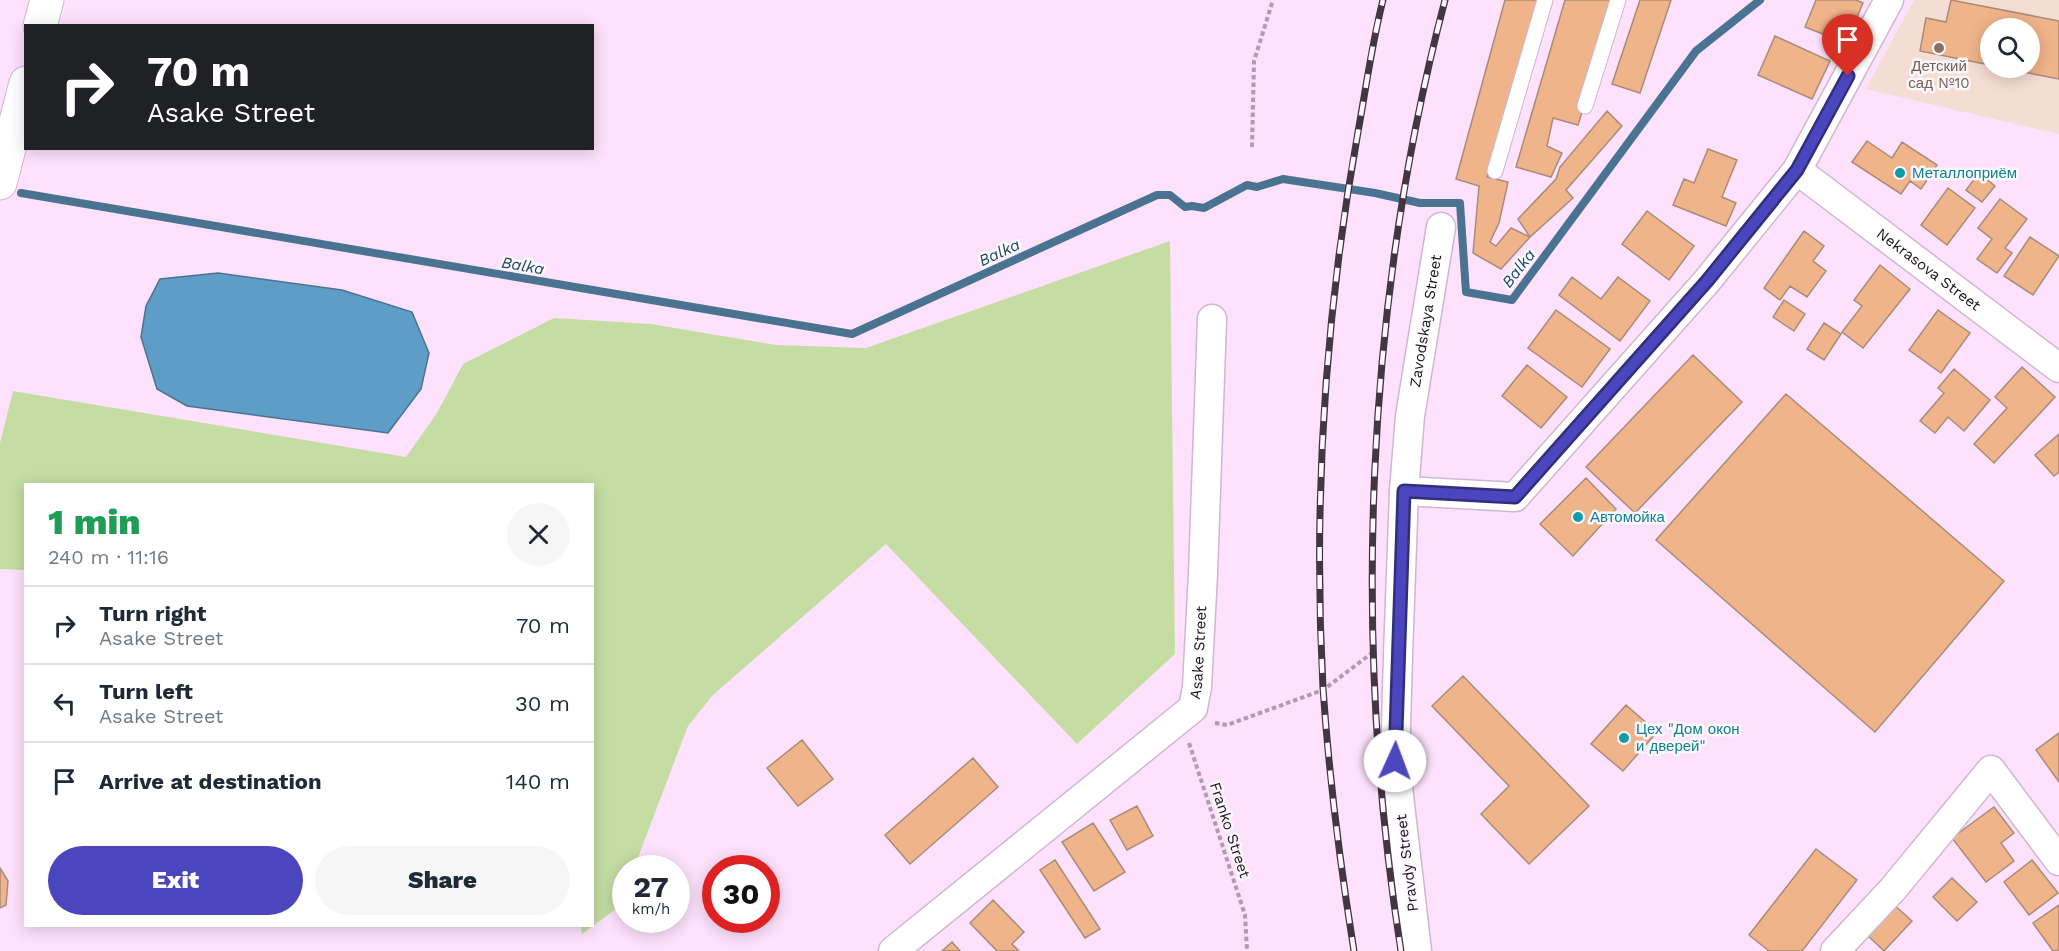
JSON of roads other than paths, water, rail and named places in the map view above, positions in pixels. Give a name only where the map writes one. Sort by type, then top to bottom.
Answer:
[{"type":"main road","points":[[41,24],[47,0]]},
{"type":"main road","points":[[0,183],[24,91]]},
{"type":"street","points":[[1404,491],[1515,497],[1707,281],[1797,170],[1889,0]]},
{"type":"street","name":"Nekrasova Street","points":[[1797,170],[2059,368]]},
{"type":"street","name":"Zavodskaya Street","points":[[1410,416],[1441,227]]},
{"type":"street","name":"Asake Street","points":[[893,951],[1192,708],[1197,687],[1203,574],[1212,319]]},
{"type":"street","name":"Pravdy Street","points":[[1410,416],[1404,491],[1395,761],[1417,951]]},
{"type":"street","points":[[1835,951],[1893,889],[1991,770],[2059,861]]},
{"type":"lane","points":[[1495,171],[1545,0]]},
{"type":"lane","points":[[1585,106],[1618,0]]},
{"type":"water","points":[[218,273],[342,290],[412,312],[429,353],[421,389],[388,433],[187,406],[157,389],[141,337],[146,306],[160,279]]},
{"type":"waterway","name":"Balka","points":[[21,193],[852,334],[1157,195],[1170,195],[1185,207],[1204,208],[1247,185],[1257,187],[1283,179],[1375,193],[1420,203],[1460,203],[1466,292],[1512,300],[1696,51],[1760,0]]},
{"type":"railway","points":[[1354,951],[1328,754],[1323,688],[1320,618],[1321,479],[1324,409],[1337,270],[1372,49],[1383,0]]},
{"type":"railway","points":[[1401,951],[1386,834],[1376,714],[1372,594],[1375,473],[1383,353],[1397,233],[1418,115],[1445,0]]},
{"type":"place","name":"Детский сад №10","points":[[1939,48]]},
{"type":"place","name":"Металлоприём","points":[[1900,173]]},
{"type":"place","name":"Автомойка","points":[[1578,517]]},
{"type":"place","name":"Цех \"Дом окон и дверей\"","points":[[1624,738]]}]
